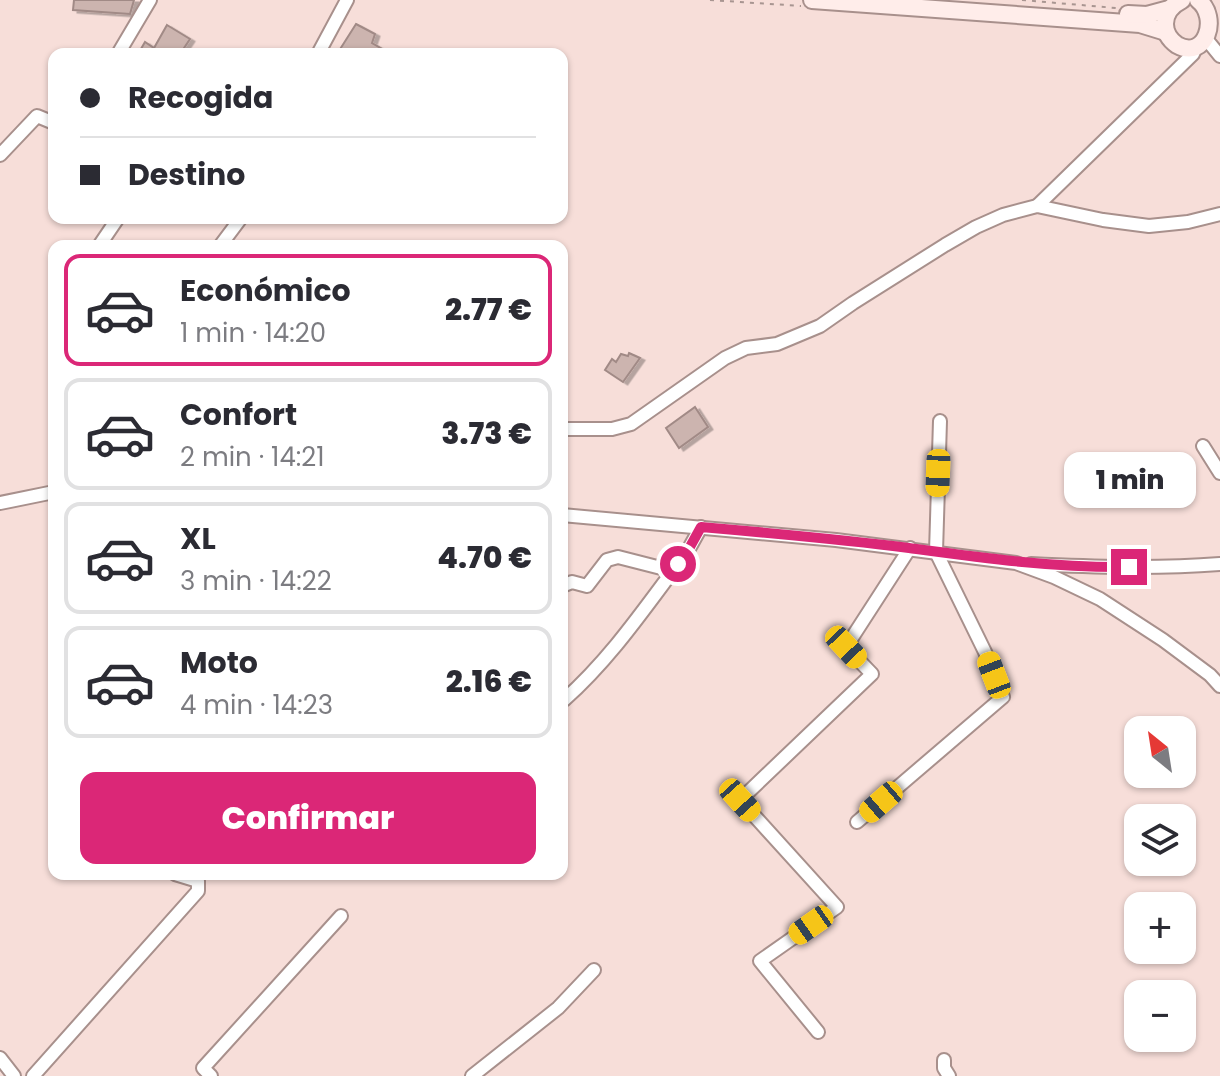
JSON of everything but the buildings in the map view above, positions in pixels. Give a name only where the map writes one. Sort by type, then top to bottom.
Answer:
[{"type":"main road","points":[[812,0],[1140,24],[1166,32]]},
{"type":"main road","points":[[954,0],[1147,15],[1175,4]]},
{"type":"main road","points":[[1175,4],[1165,20],[1166,32],[1175,44],[1182,47],[1209,39],[1216,15],[1198,0]]},
{"type":"street","points":[[122,48],[150,0]]},
{"type":"street","points":[[321,48],[347,0]]},
{"type":"street","points":[[1037,206],[1209,39],[1220,56]]},
{"type":"street","points":[[0,155],[37,116],[48,121]]},
{"type":"street","points":[[568,429],[612,429],[631,424],[725,358],[746,348],[777,344],[820,326],[976,227],[1003,215],[1037,206],[1149,226],[1188,222],[1220,214]]},
{"type":"street","points":[[857,822],[1003,697],[985,652],[936,552],[940,421]]},
{"type":"street","points":[[1203,446],[1220,473]]},
{"type":"street","points":[[0,503],[48,493]]},
{"type":"street","points":[[568,516],[910,548],[1016,563],[1102,568],[1220,564]]},
{"type":"street","points":[[568,584],[587,586],[607,560],[618,557],[665,569],[681,563],[701,527]]},
{"type":"street","points":[[818,1032],[760,961],[837,907],[740,800],[872,674],[846,647],[910,548]]},
{"type":"street","points":[[1016,563],[1100,599],[1163,640],[1220,686]]},
{"type":"street","points":[[568,696],[609,656],[678,564]]},
{"type":"street","points":[[33,1076],[198,891],[198,881],[195,880]]},
{"type":"street","points":[[211,1076],[203,1068],[341,916]]},
{"type":"street","points":[[472,1076],[558,1008],[594,970]]},
{"type":"street","points":[[0,1058],[14,1076]]},
{"type":"street","points":[[944,1060],[949,1076]]},
{"type":"path","points":[[1022,0],[1119,8]]},
{"type":"route","points":[[678,564],[701,527],[910,548],[1016,563],[1129,567]]}]
